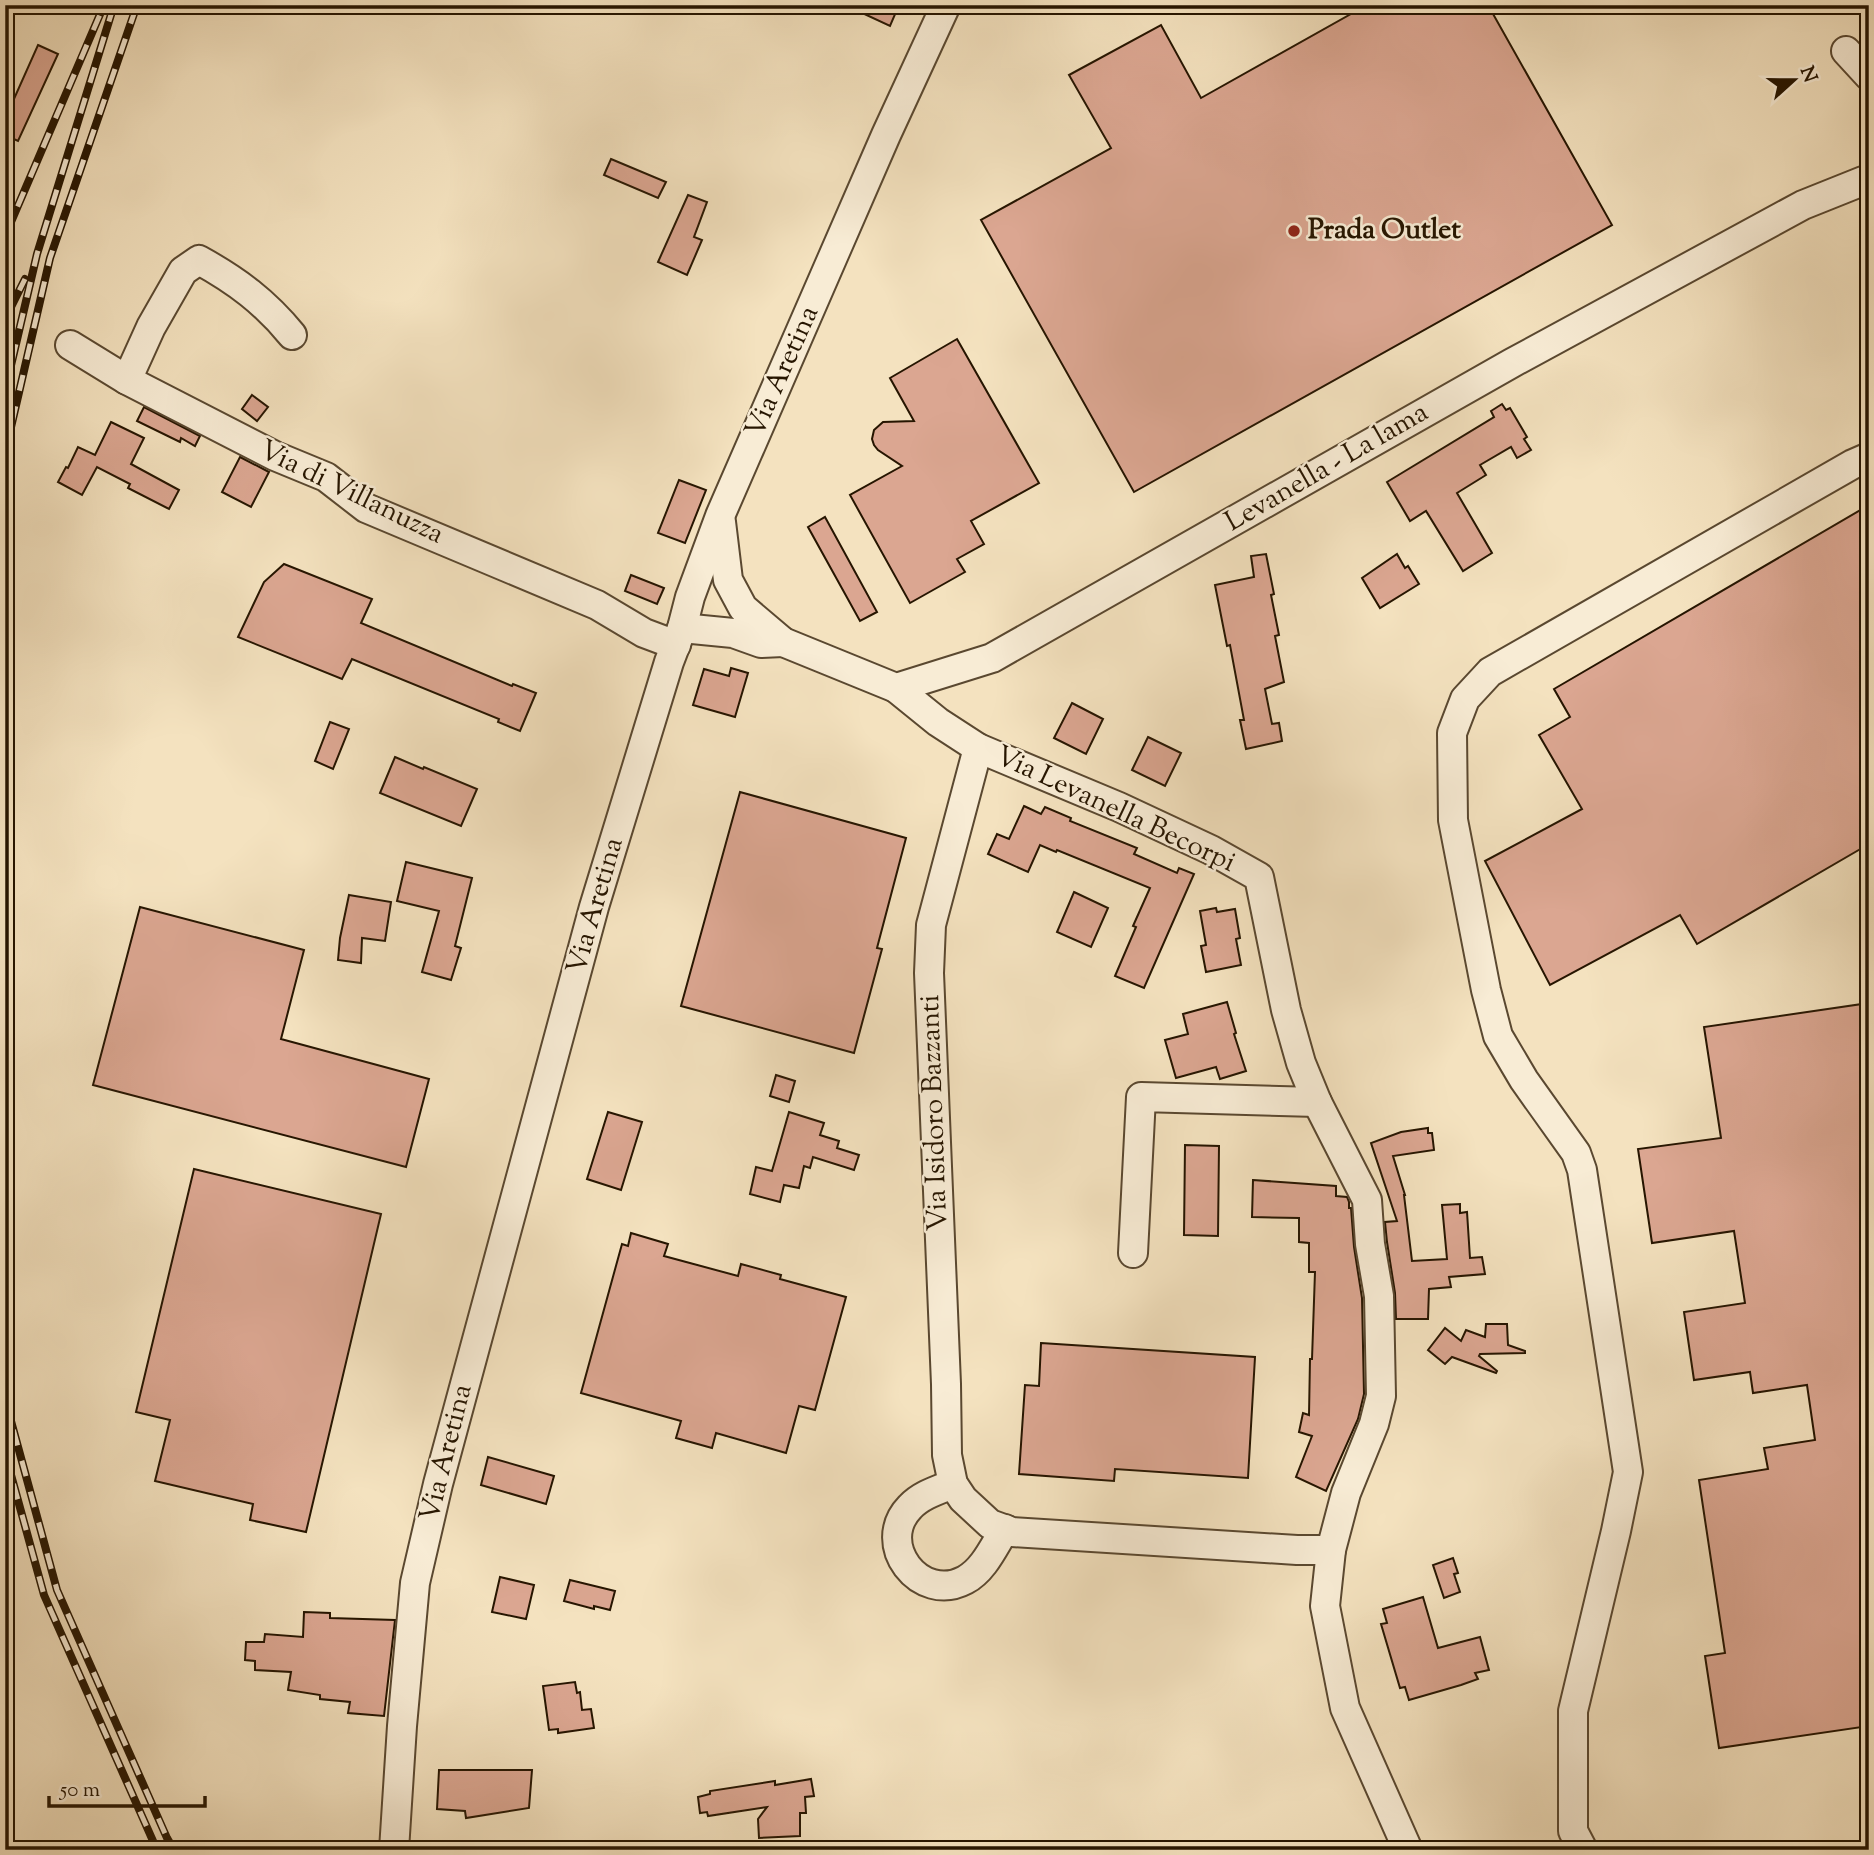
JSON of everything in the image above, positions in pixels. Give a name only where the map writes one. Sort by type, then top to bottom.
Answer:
[{"type":"street","name":"Via Aretina","points":[[394,1850],[415,1583],[435,1496],[594,906],[690,597],[720,516],[886,135],[946,5]]},
{"type":"street","points":[[1846,51],[1869,76]]},
{"type":"street","name":"Levanella - La lama","points":[[896,688],[992,658],[1512,363],[1803,205],[1867,179]]},
{"type":"street","points":[[127,380],[151,327],[183,271],[199,261],[229,276],[273,312],[292,334]]},
{"type":"street","name":"Via di Villanuzza","points":[[70,345],[127,380],[275,456],[326,477],[366,508],[597,605],[644,633],[679,636],[738,621]]},
{"type":"street","points":[[1571,1844],[1573,1711],[1628,1472],[1582,1170],[1576,1153],[1524,1080],[1498,1036],[1486,990],[1453,820],[1452,733],[1465,699],[1490,672],[1869,457]]},
{"type":"street","points":[[720,516],[728,580],[738,621]]},
{"type":"street","points":[[690,597],[783,642],[896,688]]},
{"type":"street","name":"Via Levanella Becorpi","points":[[896,688],[938,722],[978,748],[1119,807],[1211,850],[1259,877],[1286,1010],[1301,1063],[1317,1102],[1367,1200],[1370,1244],[1379,1296],[1381,1395],[1374,1424],[1346,1493],[1331,1550],[1325,1606],[1345,1708],[1408,1850]]},
{"type":"street","name":"Via Isidoro Bazzanti","points":[[953,1484],[947,1455],[929,974],[931,925],[978,748]]},
{"type":"street","points":[[1133,1253],[1141,1097],[1317,1102]]},
{"type":"street","points":[[1005,1529],[975,1573],[954,1584],[930,1583],[919,1578],[909,1570],[898,1549],[897,1536],[904,1513],[922,1497],[953,1484],[963,1499],[990,1524],[1005,1529],[1012,1532],[1331,1550]]},
{"type":"building","points":[[845,5],[899,5],[890,26]]},
{"type":"building","points":[[1367,5],[1488,5],[1612,225],[1134,492],[981,220],[1111,148],[1069,75],[1161,25],[1201,98]]},
{"type":"building","points":[[38,45],[58,54],[18,141],[5,135],[5,119]]},
{"type":"building","points":[[611,159],[666,182],[658,198],[604,175]]},
{"type":"building","points":[[688,195],[707,202],[694,237],[702,240],[687,275],[658,262]]},
{"type":"building","points":[[957,339],[1039,483],[971,521],[984,544],[957,559],[965,572],[910,603],[850,495],[902,466],[878,450],[872,439],[874,430],[883,422],[914,421],[890,378]]},
{"type":"building","points":[[252,395],[268,407],[257,421],[242,409]]},
{"type":"building","points":[[1502,404],[1506,410],[1510,408],[1527,437],[1524,439],[1531,450],[1517,458],[1511,447],[1480,465],[1486,475],[1457,493],[1492,553],[1463,571],[1426,511],[1410,521],[1387,482],[1494,417],[1491,411]]},
{"type":"building","points":[[144,407],[200,436],[195,446],[181,438],[180,442],[137,421]]},
{"type":"building","points":[[111,422],[144,438],[131,464],[179,490],[169,509],[128,488],[130,484],[97,467],[82,495],[58,482],[78,447],[95,455]]},
{"type":"building","points":[[240,457],[269,472],[251,507],[222,492]]},
{"type":"building","points":[[679,480],[706,490],[685,543],[658,533]]},
{"type":"building","points":[[1869,505],[1869,844],[1697,944],[1680,915],[1550,985],[1485,861],[1582,809],[1539,735],[1570,717],[1554,689]]},
{"type":"building","points":[[825,517],[877,612],[860,621],[808,527]]},
{"type":"building","points":[[1266,554],[1279,635],[1275,636],[1284,682],[1265,689],[1272,724],[1279,723],[1282,741],[1246,749],[1240,720],[1244,720],[1230,645],[1227,646],[1215,585],[1254,577],[1251,556]]},
{"type":"building","points":[[1397,554],[1419,584],[1380,608],[1362,578]]},
{"type":"building","points":[[284,564],[372,599],[361,623],[512,686],[513,684],[536,693],[520,731],[498,722],[499,719],[352,659],[342,679],[238,637],[264,582]]},
{"type":"building","points":[[631,575],[664,588],[657,604],[625,591]]},
{"type":"building","points":[[731,668],[748,673],[735,717],[693,705],[704,669],[729,676]]},
{"type":"building","points":[[1072,703],[1103,719],[1086,754],[1054,738]]},
{"type":"building","points":[[330,722],[349,729],[333,769],[315,761]]},
{"type":"building","points":[[1148,737],[1181,753],[1165,786],[1132,770]]},
{"type":"building","points":[[395,757],[477,789],[461,826],[380,793]]},
{"type":"building","points":[[740,792],[906,838],[877,948],[882,949],[854,1053],[681,1006]]},
{"type":"building","points":[[1024,806],[1041,814],[1045,807],[1071,818],[1070,821],[1137,848],[1134,854],[1177,873],[1179,868],[1194,874],[1144,988],[1115,976],[1150,888],[1040,845],[1028,872],[988,854],[997,834],[1009,839]]},
{"type":"building","points":[[406,862],[472,878],[455,946],[461,948],[451,980],[422,972],[439,911],[397,901]]},
{"type":"building","points":[[1074,892],[1108,908],[1091,947],[1057,932]]},
{"type":"building","points":[[349,895],[391,902],[385,941],[362,938],[361,963],[338,960]]},
{"type":"building","points":[[140,907],[304,950],[281,1039],[429,1079],[406,1167],[93,1085]]},
{"type":"building","points":[[1216,908],[1217,912],[1235,909],[1240,938],[1236,939],[1241,965],[1206,972],[1201,946],[1206,945],[1200,911]]},
{"type":"building","points":[[1227,1002],[1246,1071],[1220,1079],[1216,1067],[1176,1078],[1165,1040],[1188,1034],[1183,1014]]},
{"type":"building","points":[[1869,1003],[1869,1726],[1719,1748],[1705,1656],[1725,1653],[1699,1480],[1768,1469],[1764,1448],[1815,1440],[1807,1385],[1753,1393],[1750,1372],[1694,1380],[1684,1312],[1745,1303],[1734,1231],[1652,1243],[1638,1149],[1721,1138],[1704,1027]]},
{"type":"building","points":[[776,1075],[795,1081],[789,1102],[770,1096]]},
{"type":"building","points":[[608,1112],[642,1122],[621,1190],[587,1179]]},
{"type":"building","points":[[789,1112],[824,1123],[820,1135],[839,1141],[837,1148],[859,1155],[854,1170],[813,1157],[810,1168],[804,1166],[799,1188],[784,1185],[780,1202],[750,1194],[756,1167],[772,1171]]},
{"type":"building","points":[[1428,1128],[1428,1133],[1432,1133],[1434,1150],[1393,1156],[1405,1195],[1412,1261],[1447,1259],[1442,1205],[1460,1204],[1460,1213],[1467,1212],[1470,1258],[1482,1257],[1485,1274],[1449,1277],[1451,1287],[1429,1289],[1428,1319],[1396,1319],[1385,1222],[1397,1221],[1371,1143],[1401,1132]]},
{"type":"building","points":[[1185,1145],[1219,1146],[1218,1236],[1184,1235]]},
{"type":"building","points":[[194,1169],[381,1214],[306,1532],[250,1520],[253,1504],[155,1481],[170,1420],[136,1412]]},
{"type":"building","points":[[1253,1180],[1336,1186],[1336,1196],[1347,1197],[1351,1208],[1362,1298],[1364,1394],[1358,1419],[1326,1491],[1296,1477],[1312,1436],[1299,1432],[1303,1413],[1309,1415],[1312,1359],[1315,1272],[1309,1272],[1309,1243],[1299,1242],[1299,1218],[1252,1217]]},
{"type":"building","points":[[631,1233],[668,1244],[664,1256],[738,1276],[741,1264],[781,1275],[780,1279],[846,1297],[815,1410],[799,1406],[786,1453],[716,1433],[712,1448],[676,1438],[681,1421],[581,1393],[622,1244],[628,1246]]},
{"type":"building","points":[[1486,1324],[1507,1324],[1508,1345],[1525,1351],[1480,1354],[1496,1373],[1452,1357],[1445,1364],[1428,1350],[1445,1328],[1461,1341],[1466,1330],[1485,1337]]},
{"type":"building","points":[[1041,1343],[1255,1357],[1248,1478],[1115,1469],[1114,1481],[1019,1474],[1025,1385],[1039,1386]]},
{"type":"building","points":[[488,1457],[554,1476],[546,1504],[481,1485]]},
{"type":"building","points":[[1453,1558],[1458,1573],[1454,1574],[1460,1592],[1444,1598],[1433,1565]]},
{"type":"building","points":[[500,1577],[534,1585],[526,1619],[492,1612]]},
{"type":"building","points":[[570,1580],[615,1591],[610,1610],[564,1601]]},
{"type":"building","points":[[1423,1597],[1438,1648],[1480,1637],[1489,1670],[1475,1673],[1478,1679],[1409,1700],[1405,1687],[1400,1688],[1381,1624],[1387,1623],[1383,1609]]},
{"type":"building","points":[[304,1612],[330,1613],[330,1618],[395,1620],[384,1716],[348,1713],[350,1702],[320,1699],[320,1695],[288,1690],[291,1672],[255,1670],[255,1661],[245,1660],[246,1642],[264,1642],[265,1634],[303,1637]]},
{"type":"building","points":[[575,1682],[577,1693],[580,1692],[582,1710],[591,1709],[594,1728],[558,1733],[558,1729],[549,1730],[543,1686]]},
{"type":"building","points":[[439,1770],[532,1770],[529,1808],[466,1818],[465,1811],[437,1809]]},
{"type":"building","points":[[811,1779],[814,1796],[805,1797],[806,1813],[800,1813],[800,1836],[759,1838],[758,1819],[767,1807],[708,1816],[707,1812],[700,1813],[698,1797],[710,1794],[710,1791],[775,1781],[775,1785]]},
{"type":"railway","points":[[5,236],[104,5]]},
{"type":"railway","points":[[5,391],[37,254],[114,5]]},
{"type":"railway","points":[[5,453],[50,258],[137,5]]},
{"type":"railway","points":[[5,319],[25,279]]},
{"type":"railway","points":[[5,1399],[57,1590],[174,1850]]},
{"type":"railway","points":[[5,1453],[44,1595],[157,1850]]},
{"type":"place","name":"Prada Outlet","points":[[1294,231]]}]
